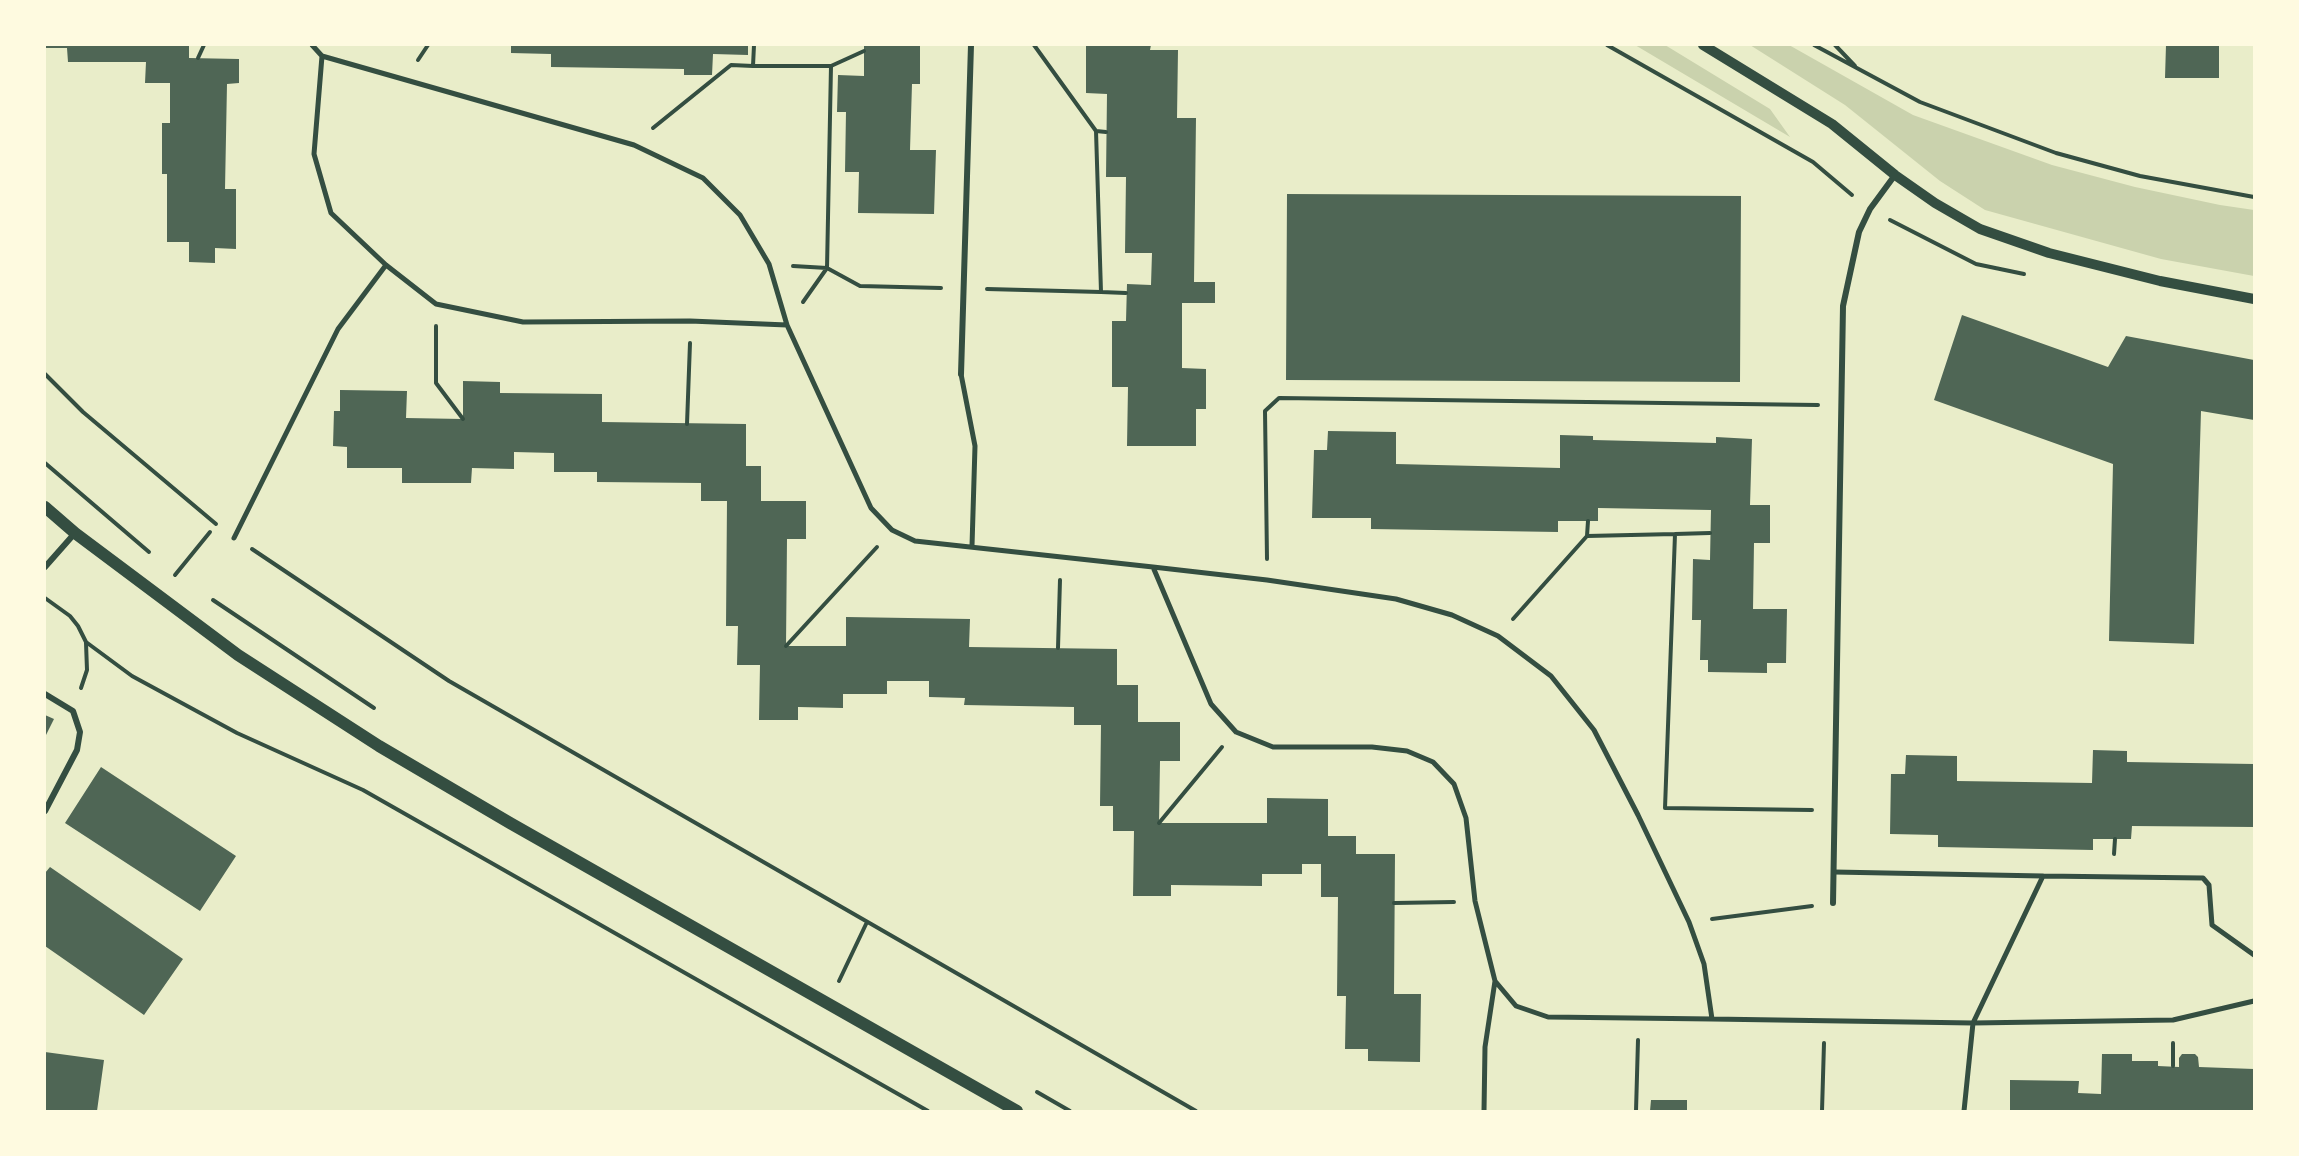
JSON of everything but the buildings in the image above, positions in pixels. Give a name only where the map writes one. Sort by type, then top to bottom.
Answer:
[{"type":"main road","points":[[45,507],[75,533],[238,655],[379,746],[520,829],[1017,1111]]},
{"type":"street","points":[[312,45],[322,56],[634,144],[703,178],[740,215],[769,264],[787,325],[871,508],[892,530],[915,541],[1267,580],[1396,599],[1452,615],[1498,636],[1551,676],[1594,730],[1689,922],[1704,964],[1712,1019]]},
{"type":"street","points":[[971,45],[961,374],[975,446],[972,546]]},
{"type":"street","points":[[1703,45],[1832,124],[1894,175],[1935,203],[1980,229],[2049,253],[2160,280],[2254,299]]},
{"type":"street","points":[[322,56],[314,154],[332,213],[386,265],[436,304],[523,322],[690,321],[787,325]]},
{"type":"street","points":[[1833,903],[1843,306],[1859,232],[1870,209],[1894,175]]},
{"type":"street","points":[[234,538],[338,329],[386,265]]},
{"type":"street","points":[[45,567],[75,533]]},
{"type":"street","points":[[1153,567],[1211,704],[1236,732],[1273,747],[1372,747],[1407,751],[1432,762],[1454,784],[1466,818],[1474,901],[1495,981],[1485,1047],[1485,1111]]},
{"type":"street","points":[[45,694],[73,711],[80,732],[77,750],[45,811]]},
{"type":"street","points":[[1833,872],[2203,878],[2209,885],[2212,925],[2254,955]]},
{"type":"street","points":[[1964,1111],[1973,1023],[2043,876]]},
{"type":"street","points":[[1495,981],[1516,1006],[1548,1017],[1973,1023],[2173,1020],[2254,1000]]},
{"type":"path","points":[[198,58],[204,45]]},
{"type":"path","points":[[753,66],[754,45]]},
{"type":"path","points":[[1034,45],[1096,131],[1101,292]]},
{"type":"path","points":[[1607,45],[1812,162],[1870,209]]},
{"type":"path","points":[[1814,45],[1920,102],[2056,153],[2140,176],[2254,197]]},
{"type":"path","points":[[1835,45],[1859,69]]},
{"type":"path","points":[[634,144],[731,65],[831,66],[864,51]]},
{"type":"path","points":[[787,325],[827,268],[831,66]]},
{"type":"path","points":[[1096,131],[1106,132]]},
{"type":"path","points":[[769,264],[827,268],[860,286],[1126,293]]},
{"type":"path","points":[[436,304],[436,383],[463,419]]},
{"type":"path","points":[[687,424],[690,321]]},
{"type":"path","points":[[45,375],[83,412],[234,538],[449,681],[1196,1111]]},
{"type":"path","points":[[1267,580],[1265,411],[1279,398],[1842,405]]},
{"type":"path","points":[[45,463],[158,560]]},
{"type":"path","points":[[1498,636],[1587,536],[1588,521]]},
{"type":"path","points":[[175,574],[216,524]]},
{"type":"path","points":[[786,646],[892,530]]},
{"type":"path","points":[[1587,536],[1710,533]]},
{"type":"path","points":[[1675,534],[1665,808],[1835,811]]},
{"type":"path","points":[[1058,648],[1060,556]]},
{"type":"path","points":[[167,567],[185,581]]},
{"type":"path","points":[[204,594],[380,712]]},
{"type":"path","points":[[45,598],[70,616],[86,642],[87,670],[73,711]]},
{"type":"path","points":[[86,642],[132,676],[184,706],[237,733],[363,790],[928,1111]]},
{"type":"path","points":[[1159,823],[1236,732]]},
{"type":"path","points":[[1394,903],[1474,901]]},
{"type":"path","points":[[1689,922],[1833,903]]},
{"type":"path","points":[[829,1004],[867,922]]},
{"type":"path","points":[[829,974],[850,986]]},
{"type":"path","points":[[1636,1111],[1638,1019]]},
{"type":"path","points":[[1822,1111],[1824,1021]]},
{"type":"path","points":[[1030,1088],[1070,1111]]},
{"type":"green space","points":[[1635,45],[1665,45],[1770,109],[1790,137]]},
{"type":"green space","points":[[1750,45],[1789,45],[1913,115],[2052,165],[2135,187],[2254,210],[2254,276],[2161,259],[1985,210],[1940,181],[1845,105]]}]
